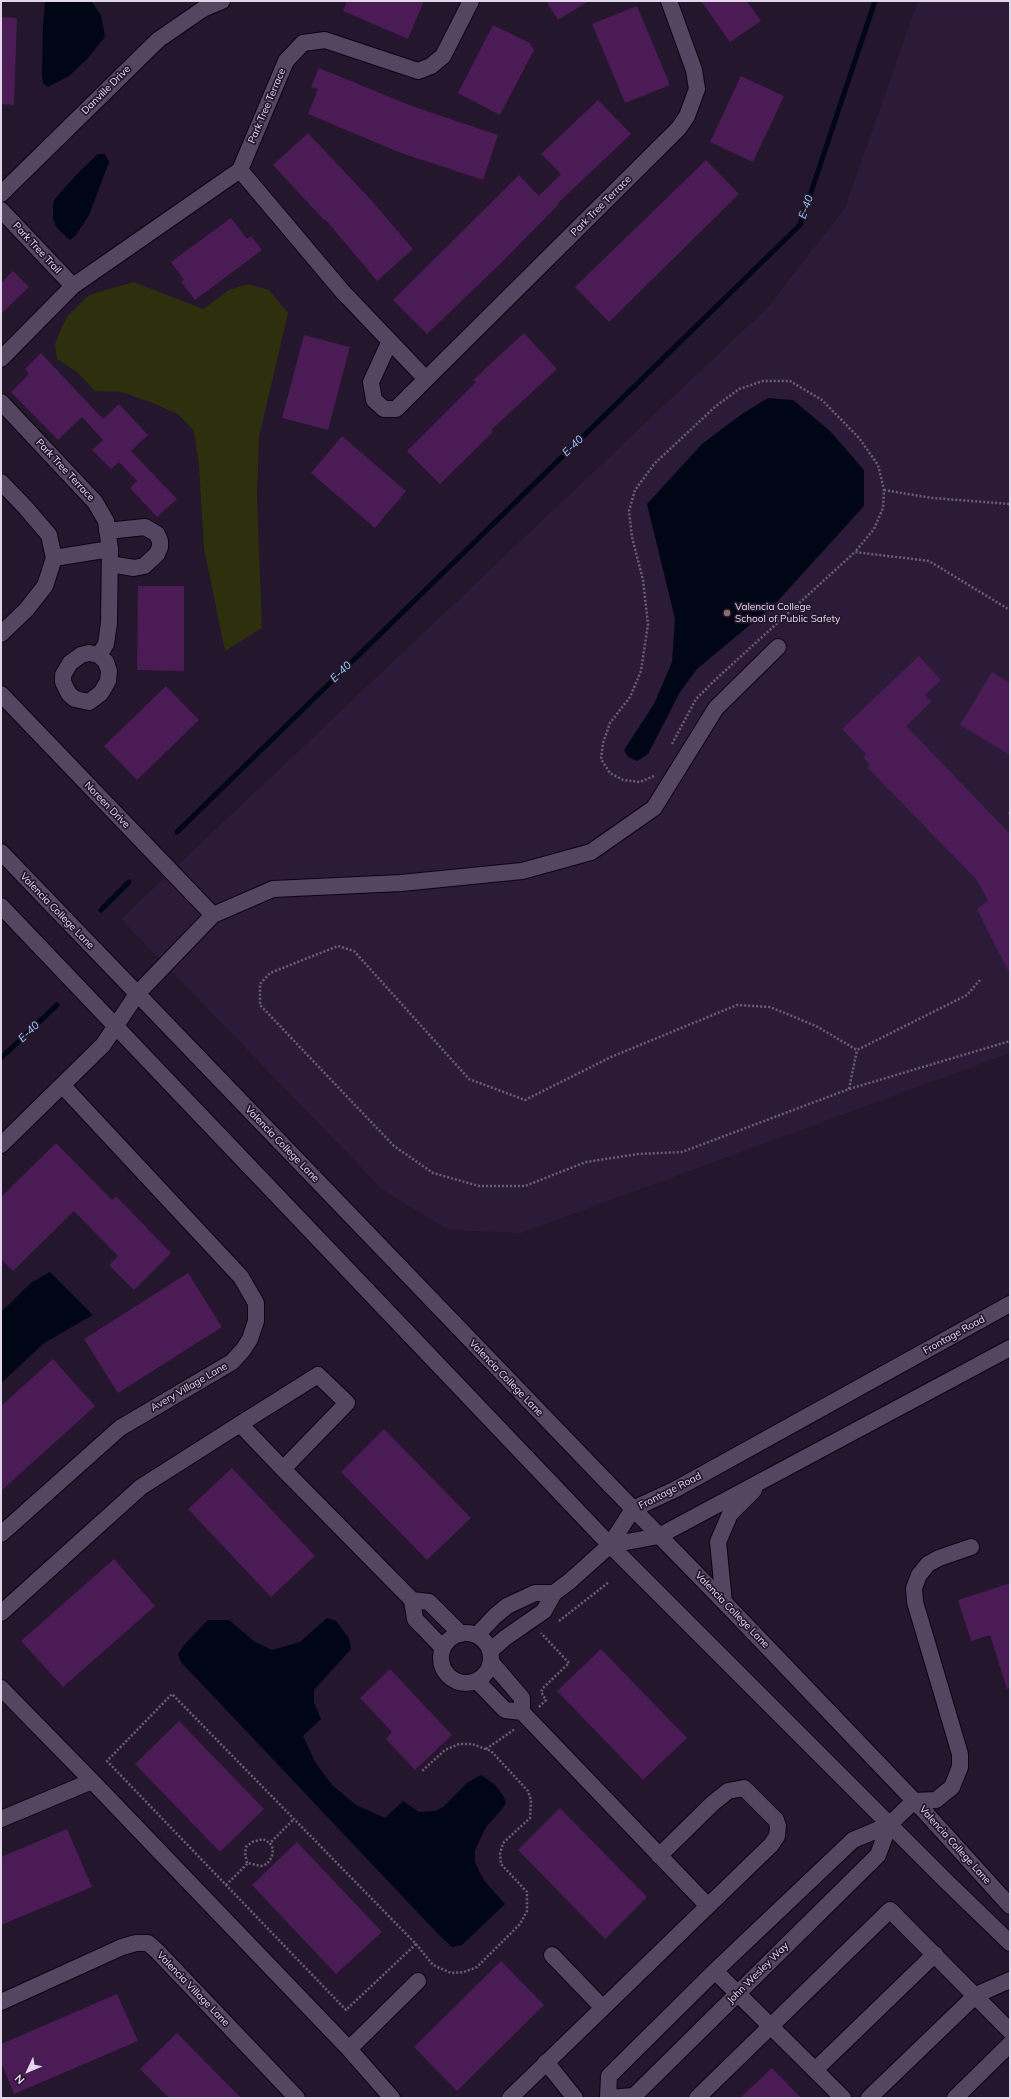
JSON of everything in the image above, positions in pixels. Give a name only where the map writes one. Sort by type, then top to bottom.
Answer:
[{"type":"street","name":"Danville Drive","points":[[1,194],[158,40],[203,9],[222,1]]},
{"type":"street","name":"Park Tree Terrace","points":[[240,170],[286,61],[303,43],[325,40],[418,71],[431,66],[443,56],[471,1]]},
{"type":"street","name":"Park Tree Terrace","points":[[389,342],[371,382],[374,400],[384,409],[396,409],[679,128],[687,116],[697,89],[694,70],[669,1]]},
{"type":"street","points":[[1,358],[73,286],[240,170],[342,291],[389,342],[426,379]]},
{"type":"street","name":"Park Tree Trail","points":[[1,210],[73,286]]},
{"type":"street","name":"Park Tree Terrace","points":[[1,402],[95,502],[106,521],[110,556],[109,624],[106,644],[99,655]]},
{"type":"street","points":[[1,482],[26,507],[49,536],[54,558],[45,586],[26,610],[1,634]]},
{"type":"street","points":[[54,558],[110,556],[134,568],[144,566],[157,554],[160,547],[160,541],[157,534],[145,527],[107,531]]},
{"type":"street","points":[[1,1145],[103,1045],[117,1027],[137,994],[213,915],[273,889],[401,883],[522,871],[591,852],[654,808],[716,708],[778,647]]},
{"type":"street","name":"Noreen Drive","points":[[1,694],[213,915]]},
{"type":"street","name":"Valencia College Lane","points":[[1,852],[633,1510],[724,1602],[914,1801],[1010,1906]]},
{"type":"street","points":[[1,906],[610,1545],[889,1825],[1010,1943]]},
{"type":"street","name":"Avery Village Lane","points":[[1,1534],[120,1428],[232,1362],[243,1350],[250,1338],[256,1322],[256,1303],[241,1277],[62,1085]]},
{"type":"street","name":"Frontage Road","points":[[554,1593],[570,1581],[610,1545],[633,1510],[683,1485],[1010,1304]]},
{"type":"street","points":[[610,1545],[659,1536],[1010,1348]]},
{"type":"street","points":[[1,1613],[141,1487],[318,1375],[347,1402],[283,1469]]},
{"type":"street","points":[[240,1424],[412,1600],[414,1619],[443,1648]]},
{"type":"street","points":[[724,1602],[718,1542],[730,1514],[766,1478]]},
{"type":"street","points":[[914,1801],[936,1800],[952,1787],[960,1767],[960,1754],[915,1602],[914,1588],[919,1575],[928,1564],[971,1547]]},
{"type":"street","points":[[535,1593],[554,1593],[544,1612],[504,1638],[491,1656],[488,1671],[477,1681],[462,1683],[449,1676],[441,1663],[443,1648],[447,1641],[469,1634],[507,1606],[535,1593]]},
{"type":"street","points":[[412,1600],[429,1602],[469,1634],[483,1639],[491,1656],[522,1698],[526,1716]]},
{"type":"street","points":[[477,1681],[505,1710],[526,1716],[708,1906]]},
{"type":"street","points":[[1,1688],[349,2049],[392,2098]]},
{"type":"street","points":[[1,1819],[92,1781]]},
{"type":"street","points":[[510,2098],[602,2007],[771,1845],[777,1836],[778,1826],[776,1820],[744,1788],[728,1790],[659,1856]]},
{"type":"street","name":"John Wesley Way","points":[[889,1825],[878,1855],[634,2096],[608,2098],[610,2076],[715,1971],[853,1840],[889,1825],[914,1801]]},
{"type":"street","points":[[697,2098],[890,1910],[1010,2030]]},
{"type":"street","name":"Valencia Village Lane","points":[[1,2002],[122,1947],[136,1943],[148,1944],[158,1951],[297,2098]]},
{"type":"street","points":[[815,2070],[935,1954]]},
{"type":"street","points":[[552,1955],[602,2007]]},
{"type":"street","points":[[715,1971],[769,2027],[843,2098]]},
{"type":"street","points":[[869,2098],[976,1995],[1010,1980]]},
{"type":"street","points":[[349,2049],[418,1981]]},
{"type":"street","points":[[955,2098],[1010,2044]]},
{"type":"street","points":[[546,2062],[575,2098]]},
{"type":"path","points":[[656,773],[653,777],[640,782],[624,780],[610,773],[601,759],[603,743],[610,722],[630,697],[641,671],[648,624],[643,580],[632,537],[629,511],[635,490],[655,463],[716,406],[739,389],[763,381],[790,381],[822,400],[858,438],[878,465],[884,490],[882,508],[874,529],[855,552],[720,675],[696,699],[669,750]]},
{"type":"path","points":[[884,490],[932,498],[1010,504]]},
{"type":"path","points":[[855,552],[928,561],[1010,610]]},
{"type":"path","points":[[857,1050],[816,1026],[770,1007],[737,1005],[611,1057],[525,1100],[469,1079],[354,951],[338,946],[270,973],[260,984],[260,1006],[394,1146],[433,1173],[479,1186],[525,1186],[586,1162],[638,1154],[682,1152],[849,1089],[1010,1041]]},
{"type":"path","points":[[857,1050],[967,995],[980,980]]},
{"type":"path","points":[[849,1089],[857,1050]]},
{"type":"path","points":[[553,1625],[609,1582]]},
{"type":"path","points":[[486,1749],[500,1741],[526,1716],[546,1700],[542,1692],[543,1688],[569,1663],[540,1633],[547,1629]]},
{"type":"path","points":[[416,1944],[346,2010],[107,1761],[172,1694],[416,1944],[433,1966],[451,1972],[464,1972],[477,1967],[520,1924],[527,1911],[527,1892],[501,1864],[500,1854],[503,1843],[530,1818],[531,1800],[528,1791],[491,1751],[472,1744],[459,1744],[445,1750],[421,1772]]},
{"type":"path","points":[[270,1843],[294,1819]]},
{"type":"path","points":[[262,1839],[270,1843],[273,1849],[272,1857],[266,1864],[261,1866],[248,1863],[245,1853],[246,1847],[252,1842],[262,1839]]},
{"type":"path","points":[[226,1885],[248,1863]]},
{"type":"shaded area","name":"Valencia College School of Public Safety","points":[[918,1],[1010,1],[1010,1053],[521,1233],[448,1230],[383,1190],[121,919],[768,307],[845,208]]},
{"type":"green space","points":[[134,282],[203,309],[229,290],[248,284],[269,290],[288,313],[259,437],[257,499],[262,628],[225,651],[204,548],[199,465],[194,431],[178,414],[150,402],[122,392],[95,391],[77,372],[57,359],[55,344],[66,318],[89,295]]},
{"type":"water","points":[[45,1],[91,1],[101,15],[105,37],[87,59],[69,76],[48,87],[43,83],[42,75]]},
{"type":"water","points":[[98,154],[105,154],[109,162],[89,215],[76,235],[70,240],[57,228],[53,219],[54,200],[79,172]]},
{"type":"water","points":[[768,398],[793,400],[830,431],[864,470],[864,506],[775,604],[697,669],[680,692],[648,754],[637,761],[628,757],[624,750],[654,704],[672,662],[675,619],[647,504],[702,444],[742,414]]},
{"type":"water","points":[[50,1272],[93,1315],[44,1343],[1,1383],[1,1312],[32,1282]]},
{"type":"water","points":[[327,1618],[336,1621],[349,1638],[351,1649],[314,1690],[314,1703],[321,1719],[303,1736],[315,1762],[332,1785],[356,1805],[385,1818],[403,1801],[419,1812],[435,1811],[443,1807],[467,1783],[481,1775],[494,1784],[506,1802],[503,1808],[486,1827],[475,1850],[475,1862],[480,1873],[486,1883],[505,1904],[462,1945],[452,1947],[440,1936],[181,1662],[178,1654],[184,1645],[208,1620],[229,1620],[255,1642],[272,1650],[300,1642]]},
{"type":"building","points":[[347,1],[424,1],[408,39],[343,11]]},
{"type":"building","points":[[546,1],[589,1],[558,20]]},
{"type":"building","points":[[701,1],[747,1],[761,21],[730,42]]},
{"type":"building","points":[[637,6],[670,85],[625,103],[592,24]]},
{"type":"building","points":[[1,17],[17,18],[14,105],[1,104]]},
{"type":"building","points":[[493,25],[530,43],[534,50],[500,115],[458,93]]},
{"type":"building","points":[[319,68],[409,105],[498,135],[483,180],[401,153],[308,114],[318,89],[311,87]]},
{"type":"building","points":[[741,76],[784,96],[753,162],[710,142]]},
{"type":"building","points":[[598,100],[631,134],[558,203],[559,204],[500,264],[427,334],[393,300],[519,175],[539,196],[561,174],[541,154]]},
{"type":"building","points":[[308,133],[372,201],[413,249],[377,281],[325,219],[324,220],[273,165]]},
{"type":"building","points":[[706,160],[739,194],[609,322],[575,287]]},
{"type":"building","points":[[231,218],[247,239],[251,236],[262,250],[195,300],[181,282],[184,280],[171,262]]},
{"type":"building","points":[[13,271],[29,287],[1,314],[1,283]]},
{"type":"building","points":[[524,333],[557,369],[491,430],[493,432],[440,484],[407,451],[476,382],[473,380]]},
{"type":"building","points":[[304,335],[350,347],[328,430],[282,418]]},
{"type":"building","points":[[41,353],[103,419],[119,404],[148,435],[131,451],[177,499],[157,517],[130,488],[137,481],[119,462],[111,469],[92,450],[103,440],[82,417],[58,440],[11,392],[29,374],[25,369]]},
{"type":"building","points":[[342,436],[406,491],[375,528],[311,473]]},
{"type":"building","points":[[138,586],[184,586],[184,671],[137,670]]},
{"type":"building","points":[[919,656],[941,680],[925,695],[931,702],[906,726],[1010,834],[1010,974],[977,909],[988,901],[977,880],[867,767],[870,764],[863,757],[866,754],[842,729]]},
{"type":"building","points":[[992,672],[1010,683],[1010,755],[960,725]]},
{"type":"building","points":[[166,686],[199,720],[137,780],[104,746]]},
{"type":"building","points":[[56,1143],[112,1200],[116,1196],[171,1253],[134,1290],[109,1265],[118,1256],[74,1211],[13,1271],[1,1259],[1,1197]]},
{"type":"building","points":[[188,1273],[222,1327],[118,1393],[84,1339]]},
{"type":"building","points":[[53,1359],[95,1406],[1,1491],[1,1406]]},
{"type":"building","points":[[384,1429],[471,1518],[427,1560],[341,1472]]},
{"type":"building","points":[[232,1468],[315,1556],[271,1597],[188,1509]]},
{"type":"building","points":[[114,1559],[155,1606],[63,1687],[21,1641]]},
{"type":"building","points":[[1010,1583],[1010,1688],[1007,1689],[990,1635],[971,1641],[958,1600]]},
{"type":"building","points":[[601,1649],[687,1738],[643,1780],[557,1691]]},
{"type":"building","points":[[390,1669],[452,1735],[415,1770],[386,1739],[392,1732],[360,1698]]},
{"type":"building","points":[[179,1721],[264,1809],[220,1852],[135,1764]]},
{"type":"building","points":[[560,1808],[647,1897],[605,1939],[518,1850]]},
{"type":"building","points":[[67,1829],[92,1887],[1,1925],[1,1857]]},
{"type":"building","points":[[297,1842],[382,1932],[336,1974],[252,1885]]},
{"type":"building","points":[[501,1961],[544,2005],[457,2091],[414,2047]]},
{"type":"building","points":[[117,1994],[138,2041],[14,2094],[1,2062],[1,2044]]},
{"type":"building","points":[[177,2033],[241,2098],[169,2098],[140,2069]]},
{"type":"building","points":[[772,2068],[801,2098],[740,2098]]},
{"type":"waterway","name":"E-40","points":[[177,832],[800,225],[875,1]]},
{"type":"waterway","name":"E-40","points":[[101,910],[129,882]]},
{"type":"waterway","name":"E-40","points":[[1,1058],[57,1005]]},
{"type":"place","name":"Valencia College School of Public Safety","points":[[727,613]]}]
